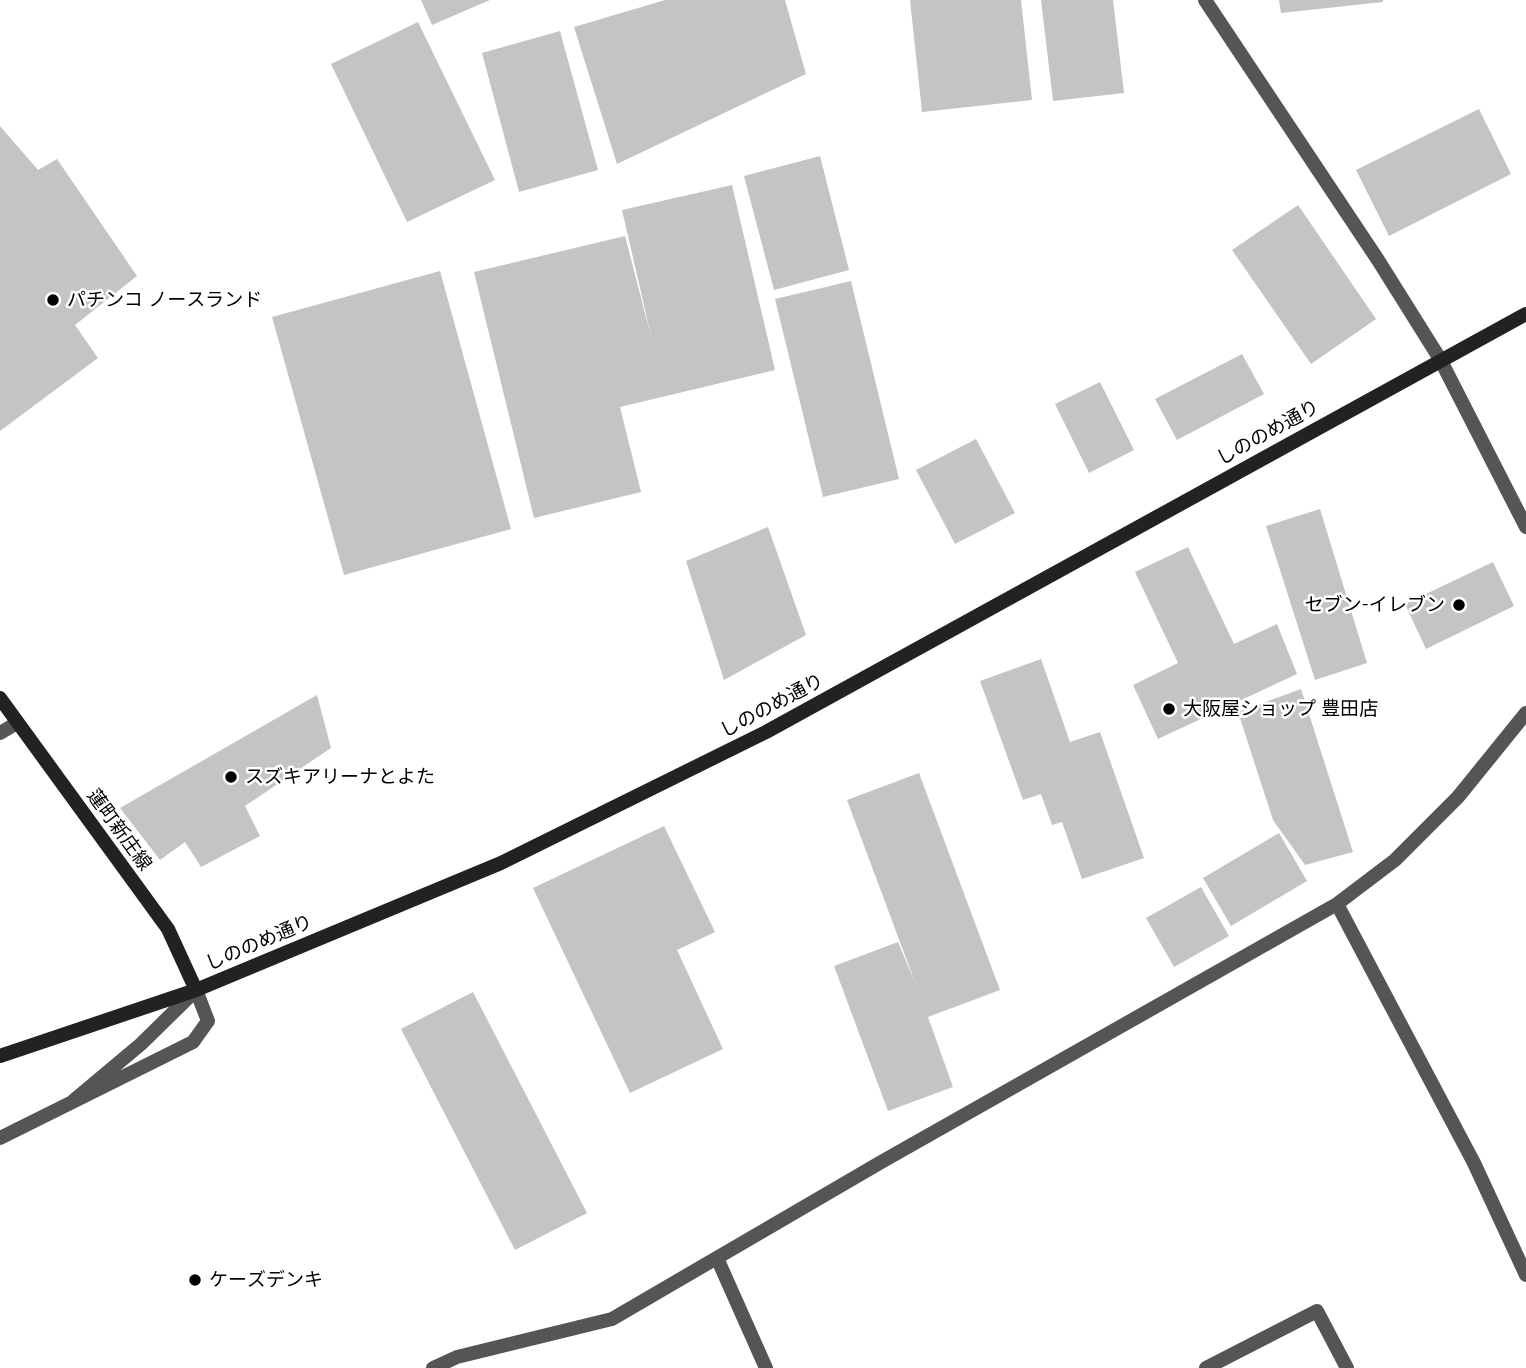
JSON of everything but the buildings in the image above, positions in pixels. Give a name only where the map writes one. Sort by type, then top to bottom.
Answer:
[{"type":"main road","name":"しののめ通り","points":[[0,1056],[196,990],[501,863],[766,732],[1526,314]]},
{"type":"main road","name":"蓮町新庄線","points":[[0,698],[168,929],[196,990]]},
{"type":"street","points":[[1205,0],[1378,260],[1440,359],[1526,527]]},
{"type":"street","points":[[433,1368],[612,1319],[895,1154],[1337,904],[1395,860],[1458,797],[1526,713]]},
{"type":"street","points":[[0,733],[17,723]]},
{"type":"street","points":[[1337,904],[1474,1163],[1526,1275]]},
{"type":"street","points":[[0,1138],[193,1042],[208,1021],[196,990],[141,1044],[73,1101]]},
{"type":"street","points":[[717,1258],[766,1368]]},
{"type":"street","points":[[1206,1368],[1317,1311],[1347,1368]]},
{"type":"place","name":"パチンコ ノースランド","points":[[53,300]]},
{"type":"place","name":"セブン-イレブン","points":[[1459,605]]},
{"type":"place","name":"大阪屋ショップ 豊田店","points":[[1169,709]]},
{"type":"place","name":"スズキアリーナとよた","points":[[231,777]]},
{"type":"place","name":"ケーズデンキ","points":[[195,1280]]}]
